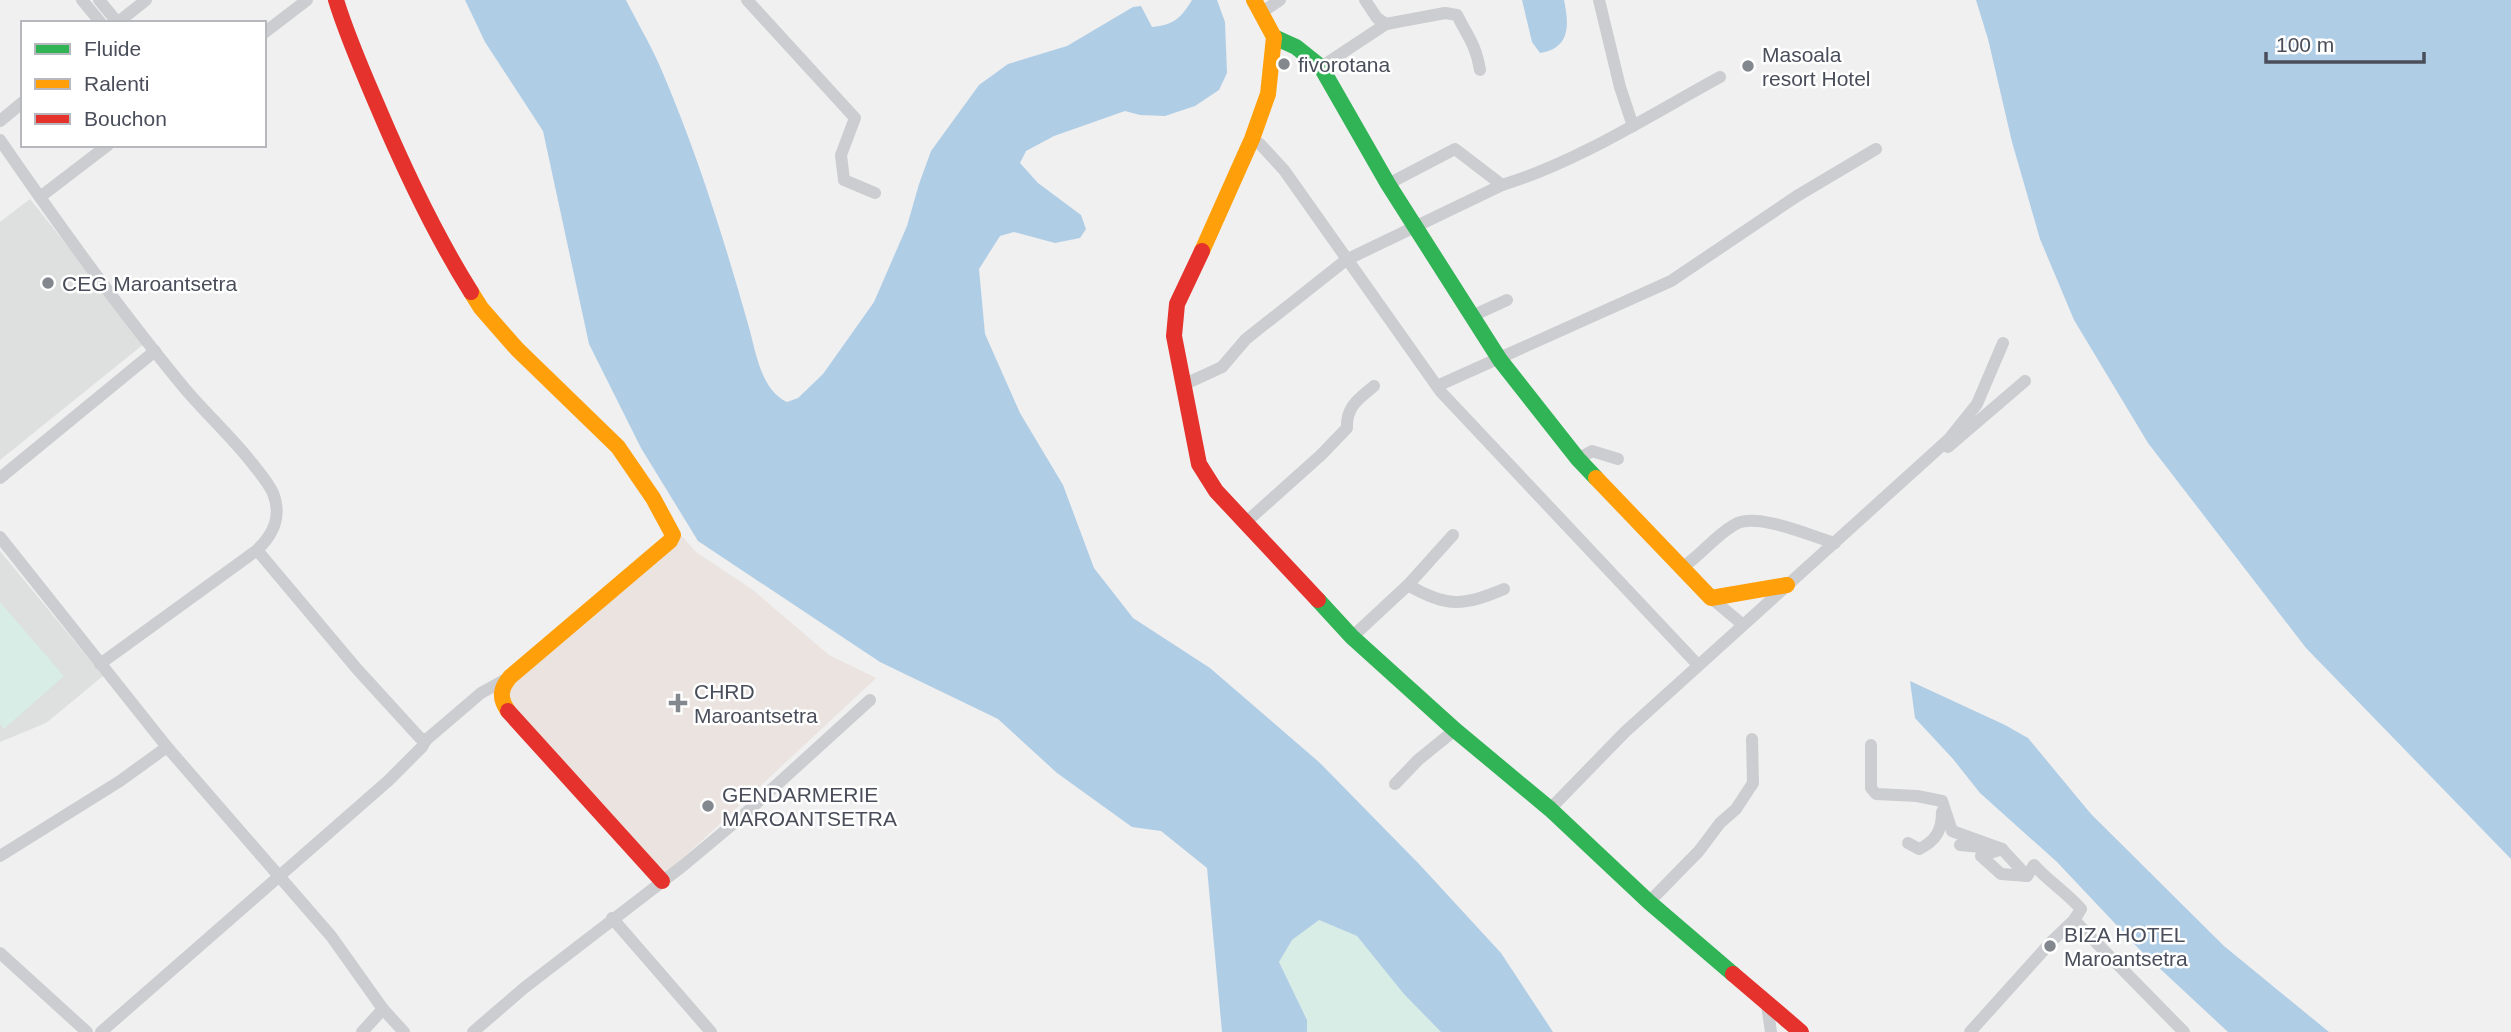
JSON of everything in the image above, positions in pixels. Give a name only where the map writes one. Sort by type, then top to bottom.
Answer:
[{"type":"street","points":[[82,0],[99,21]]},
{"type":"street","points":[[99,0],[116,21]]},
{"type":"street","points":[[120,21],[146,0]]},
{"type":"street","points":[[266,31],[307,0]]},
{"type":"street","points":[[101,1032],[388,781],[426,740],[481,693],[510,677],[670,541],[673,534],[653,498],[618,447],[517,349],[481,307],[464,281],[395,147],[344,27],[337,0]]},
{"type":"street","points":[[747,0],[855,118],[841,155],[844,180],[875,193]]},
{"type":"street","points":[[1280,0],[1258,6],[1274,37],[1268,94],[1252,139],[1177,304],[1174,336],[1199,464],[1216,491],[1352,637],[1455,730],[1550,809],[1649,902],[1801,1032]]},
{"type":"street","points":[[1365,0],[1377,18],[1386,24]]},
{"type":"street","points":[[1599,0],[1620,87],[1633,126]]},
{"type":"street","points":[[1321,66],[1386,24],[1445,13],[1457,15],[1465,33],[1472,39],[1480,70]]},
{"type":"street","points":[[1274,37],[1296,47],[1321,66],[1388,184],[1500,360],[1578,459],[1711,598],[1742,624]]},
{"type":"street","points":[[1183,385],[1222,367],[1246,339],[1346,260],[1633,126],[1720,77]]},
{"type":"street","points":[[0,121],[21,104]]},
{"type":"street","points":[[1252,139],[1261,144],[1284,170],[1437,386],[1698,666]]},
{"type":"street","points":[[0,140],[155,351],[192,397],[231,437],[272,490],[277,516],[269,538],[257,550],[100,664]]},
{"type":"street","points":[[40,197],[105,147]]},
{"type":"street","points":[[1388,184],[1455,149],[1502,185]]},
{"type":"street","points":[[1437,386],[1671,281],[1797,196],[1876,149]]},
{"type":"street","points":[[1472,316],[1507,300]]},
{"type":"street","points":[[1550,809],[1625,732],[1949,439],[1977,404],[2003,343]]},
{"type":"street","points":[[0,478],[155,351]]},
{"type":"street","points":[[1910,473],[1952,445],[2025,381]]},
{"type":"street","points":[[1245,523],[1312,464],[1347,428],[1346,416],[1353,405],[1374,386]]},
{"type":"street","points":[[1578,459],[1592,451],[1618,459]]},
{"type":"street","points":[[1683,567],[1737,522],[1765,520],[1835,543]]},
{"type":"street","points":[[1352,637],[1408,585],[1453,535]]},
{"type":"street","points":[[0,537],[167,747],[331,936],[383,1009],[404,1032]]},
{"type":"street","points":[[257,550],[412,731],[426,740]]},
{"type":"street","points":[[1408,585],[1424,594],[1458,604],[1504,589]]},
{"type":"street","points":[[1711,598],[1787,585]]},
{"type":"street","points":[[510,677],[500,691],[500,698],[506,709],[662,881]]},
{"type":"street","points":[[472,1032],[739,819],[870,701]]},
{"type":"street","points":[[1395,784],[1418,760],[1455,730]]},
{"type":"street","points":[[1649,902],[1699,851],[1720,823],[1736,809],[1753,783],[1752,739]]},
{"type":"street","points":[[1871,746],[1871,788],[1875,794],[1917,796],[1942,801]]},
{"type":"street","points":[[0,856],[120,781],[167,747]]},
{"type":"street","points":[[1908,843],[1919,849],[1930,844],[1942,827],[1942,801]]},
{"type":"street","points":[[1942,801],[1952,831],[2002,849],[2027,876]]},
{"type":"street","points":[[1960,845],[2002,849]]},
{"type":"street","points":[[2002,849],[1980,856],[2001,874],[2027,876]]},
{"type":"street","points":[[1975,1030],[2081,909],[2034,865],[2027,876]]},
{"type":"street","points":[[612,918],[711,1032]]},
{"type":"street","points":[[2074,920],[2184,1032]]},
{"type":"street","points":[[0,953],[87,1032]]},
{"type":"street","points":[[1768,1005],[1771,1032]]},
{"type":"street","points":[[362,1032],[383,1009]]},
{"type":"shaded area","name":"CEG Maroantsetra","points":[[30,199],[145,343],[0,460],[0,222]]},
{"type":"shaded area","name":"CHRD Maroantsetra","points":[[682,536],[696,552],[753,590],[829,655],[876,678],[665,875],[508,706],[509,690],[513,685]]},
{"type":"shaded area","points":[[0,551],[103,676],[46,723],[0,742]]},
{"type":"green space","points":[[0,602],[64,676],[4,729],[0,724]]},
{"type":"green space","points":[[1319,920],[1357,936],[1404,993],[1441,1032],[1307,1032],[1307,1020],[1279,962],[1292,940]]},
{"type":"water","points":[[465,0],[626,0],[658,62],[687,133],[739,292],[760,368],[771,388],[787,402],[798,398],[823,374],[874,302],[907,226],[931,151],[979,85],[1008,64],[1067,46],[1133,7],[1141,6],[1152,27],[1176,20],[1192,0],[1217,0],[1225,22],[1227,73],[1219,90],[1195,106],[1165,116],[1140,115],[1125,111],[1054,136],[1026,151],[1020,163],[1038,183],[1081,215],[1086,229],[1080,238],[1055,243],[1014,232],[1000,236],[979,269],[985,334],[1020,413],[1063,485],[1094,568],[1133,618],[1210,668],[1320,763],[1501,953],[1553,1032],[1441,1032],[1404,994],[1357,936],[1319,920],[1292,940],[1279,962],[1307,1020],[1307,1032],[1222,1032],[1207,868],[1161,831],[1132,827],[1057,773],[998,719],[880,662],[698,541],[641,448],[589,344],[543,131],[485,42]]},
{"type":"water","points":[[1522,0],[1564,0],[1566,34],[1558,46],[1540,53],[1532,42]]},
{"type":"water","points":[[1976,0],[2511,0],[2511,859],[2306,648],[2148,443],[2074,320],[2040,239]]},
{"type":"water","points":[[1910,681],[2028,738],[2091,814],[2224,946],[2329,1032],[2228,1032],[2140,950],[2057,862],[1980,793],[1915,718]]},
{"type":"traffic: fast","points":[[1274,37],[1296,47],[1321,67],[1388,184],[1500,360],[1596,478]]},
{"type":"traffic: fast","points":[[1318,600],[1352,637],[1455,730],[1550,809],[1649,902],[1733,974]]},
{"type":"traffic: slow","points":[[1202,251],[1252,139],[1268,94],[1274,37],[1254,0]]},
{"type":"traffic: slow","points":[[471,292],[481,308],[517,349],[618,447],[653,498],[673,535],[670,541],[510,677],[502,694],[508,711]]},
{"type":"traffic: slow","points":[[1596,478],[1711,598],[1787,585]]},
{"type":"traffic: jam","points":[[336,0],[360,66],[409,177],[444,247],[471,292]]},
{"type":"traffic: jam","points":[[1202,251],[1177,304],[1174,336],[1199,464],[1216,491],[1318,600]]},
{"type":"traffic: jam","points":[[508,711],[662,881]]},
{"type":"traffic: jam","points":[[1733,974],[1801,1032]]},
{"type":"place","name":"fivorotana","points":[[1284,64]]},
{"type":"place","name":"Masoala resort Hotel","points":[[1748,66]]},
{"type":"place","name":"CEG Maroantsetra","points":[[48,283]]},
{"type":"place","name":"CHRD Maroantsetra","points":[[678,703]]},
{"type":"place","name":"GENDARMERIE MAROANTSETRA","points":[[708,806]]},
{"type":"place","name":"BIZA HOTEL Maroantsetra","points":[[2050,946]]}]
